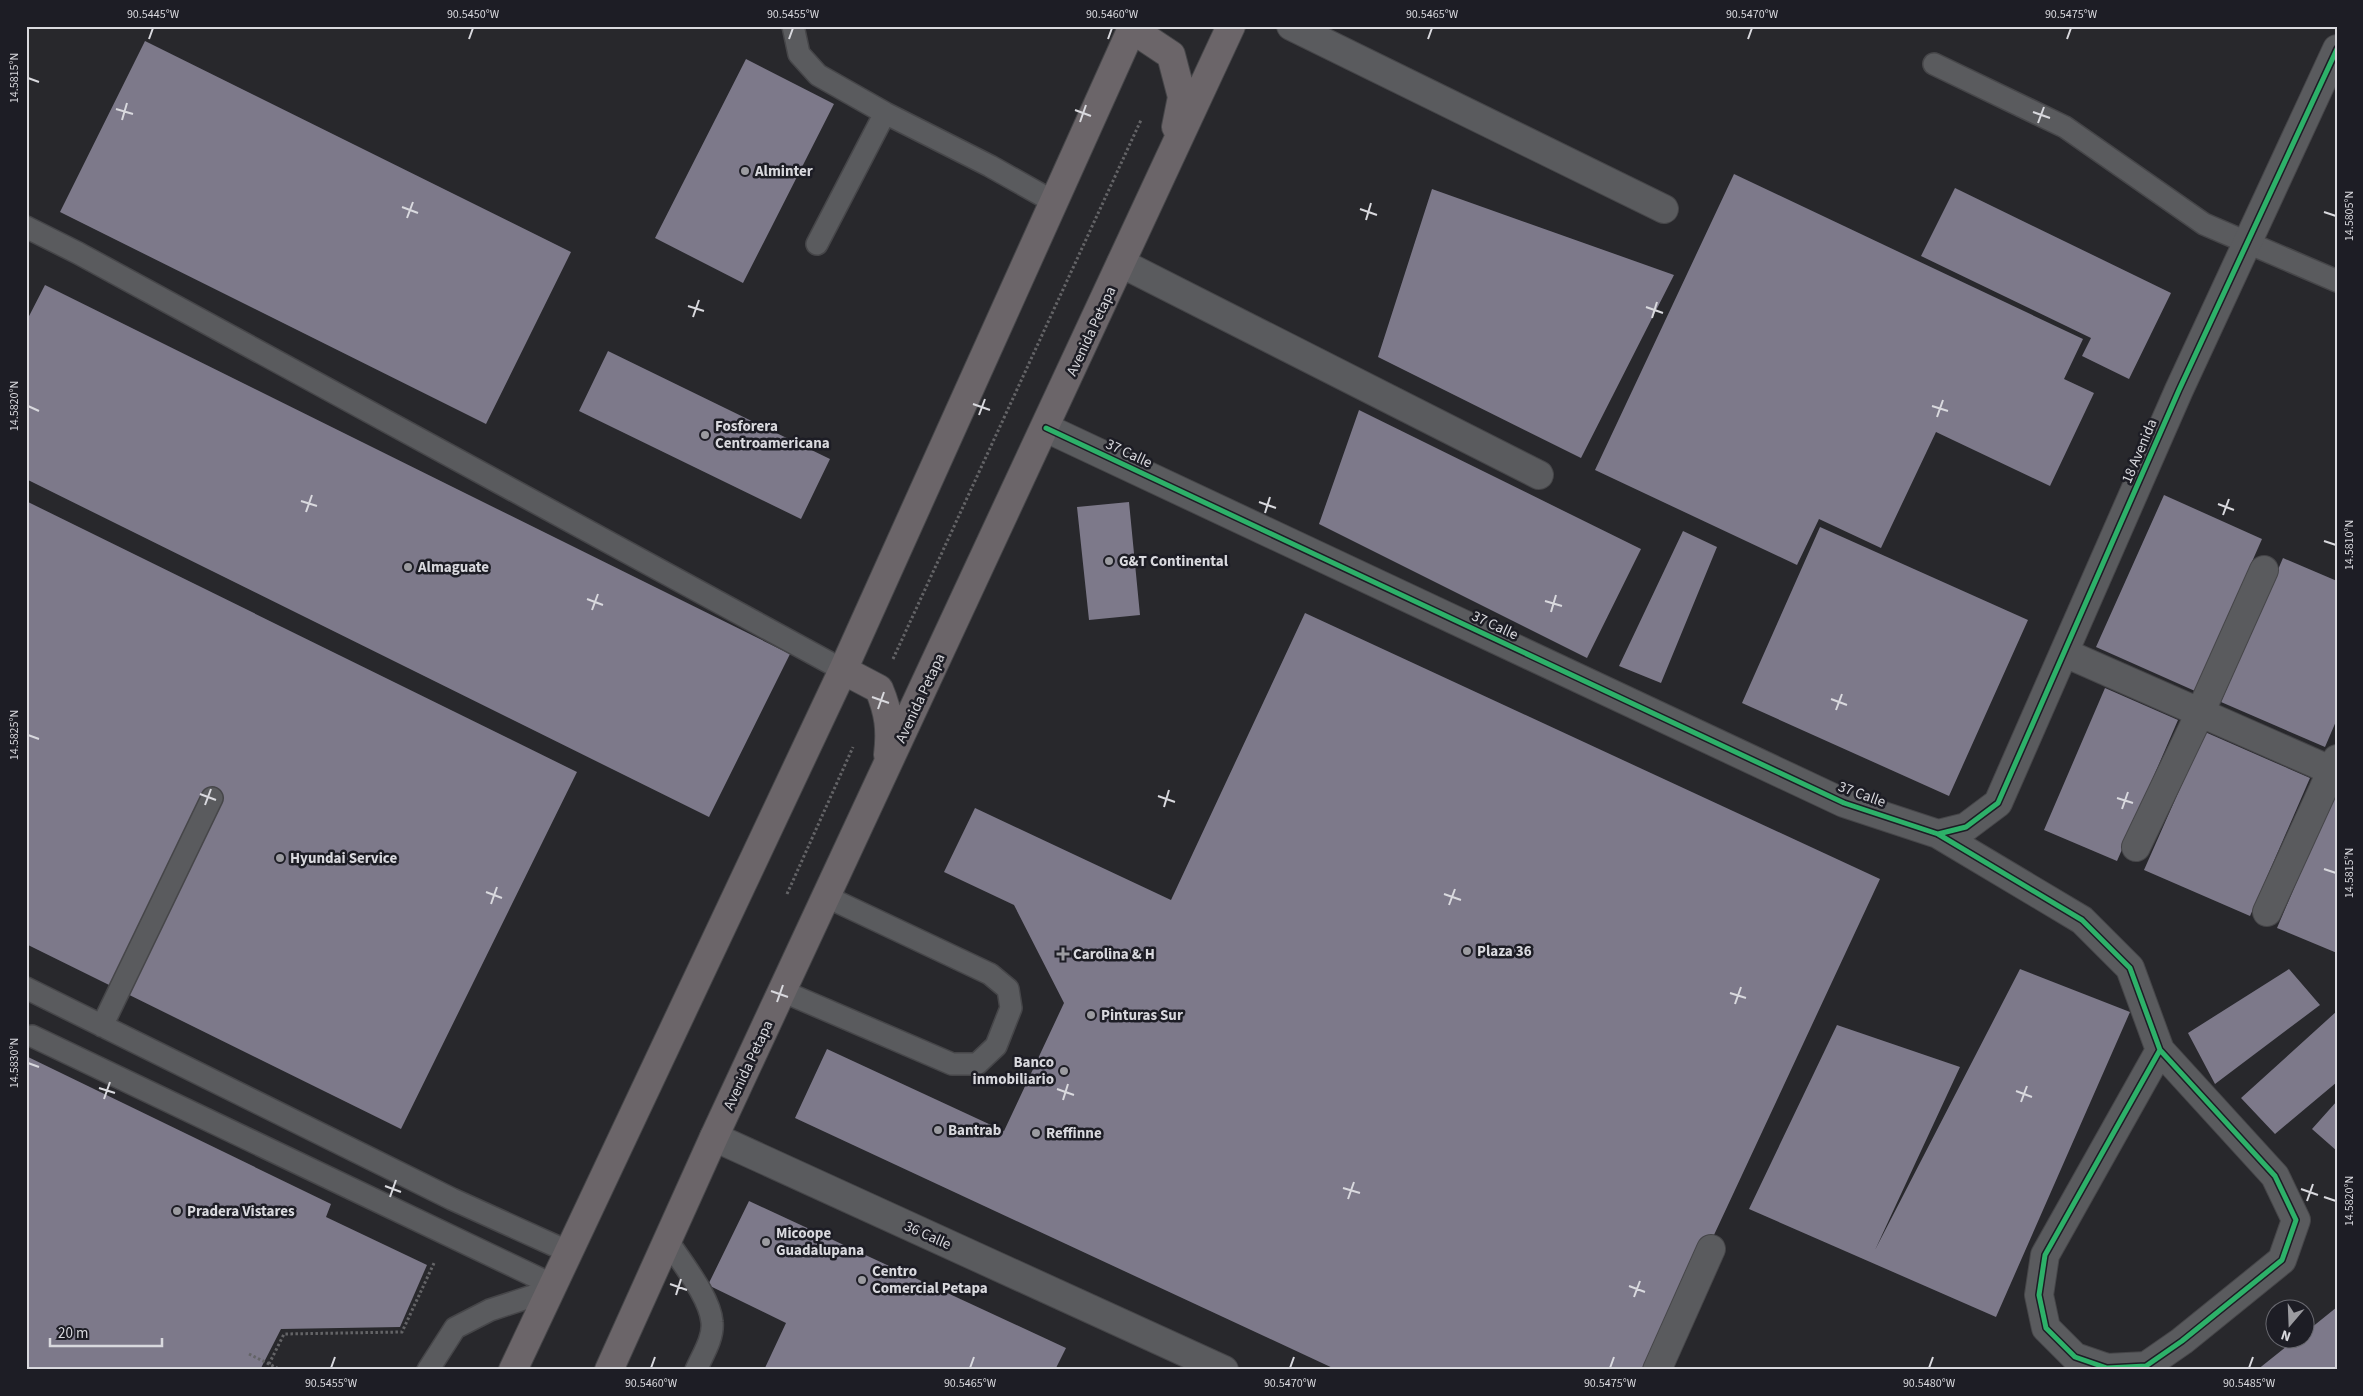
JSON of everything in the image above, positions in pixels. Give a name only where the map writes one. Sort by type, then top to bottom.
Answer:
[{"type":"main road","name":"Avenida Petapa","points":[[609,1370],[714,1137],[886,772],[1231,26]]},
{"type":"main road","points":[[513,1370],[842,670],[1054,202],[1130,27],[1172,55],[1182,97],[1169,161]]},
{"type":"main road","points":[[842,670],[879,689],[888,711],[891,732],[886,772]]},
{"type":"street","points":[[1291,26],[1664,209]]},
{"type":"street","name":"18 Avenida","points":[[1938,834],[1966,827],[1998,802],[2179,390],[2337,49]]},
{"type":"street","points":[[1121,263],[1539,475]]},
{"type":"street","name":"37 Calle","points":[[1046,428],[1844,803],[1938,834],[2082,920],[2130,968],[2160,1050]]},
{"type":"street","points":[[2136,847],[2200,713],[2264,570]]},
{"type":"street","points":[[2065,652],[2200,713],[2335,767],[2267,912]]},
{"type":"street","points":[[2160,1050],[2274,1176],[2296,1220],[2282,1260],[2182,1341],[2146,1366],[2107,1368],[2075,1357],[2046,1328],[2039,1295],[2042,1271],[2045,1255],[2160,1050]]},
{"type":"street","name":"36 Calle","points":[[714,1137],[1224,1370]]},
{"type":"street","points":[[1657,1370],[1711,1249]]},
{"type":"lane","points":[[793,26],[799,54],[818,75],[885,113],[990,166],[1054,202]]},
{"type":"lane","points":[[1934,64],[2065,127],[2204,224],[2337,281]]},
{"type":"lane","points":[[817,244],[885,113]]},
{"type":"lane","points":[[26,228],[78,253],[842,670]]},
{"type":"lane","points":[[102,1026],[212,798]]},
{"type":"lane","points":[[782,991],[952,1064],[977,1064],[996,1046],[1011,1008],[1008,989],[990,974],[827,897]]},
{"type":"lane","points":[[26,988],[452,1199],[569,1252]]},
{"type":"lane","points":[[32,1036],[552,1288]]},
{"type":"lane","points":[[668,1241],[706,1303],[712,1323],[708,1342],[696,1370]]},
{"type":"lane","points":[[428,1370],[455,1328],[490,1310],[552,1288]]},
{"type":"path","points":[[269,1364],[284,1334],[402,1332],[438,1256]]},
{"type":"path","points":[[249,1354],[281,1370]]},
{"type":"building","points":[[145,41],[571,252],[486,424],[60,212]]},
{"type":"building","name":"Alminter","points":[[746,59],[834,104],[743,283],[655,238]]},
{"type":"building","points":[[1734,174],[2083,339],[2064,379],[2094,393],[2050,486],[1936,432],[1881,548],[1819,519],[1797,565],[1595,470]]},
{"type":"building","points":[[1955,188],[2171,293],[2129,379],[2082,356],[2091,338],[1921,256]]},
{"type":"building","points":[[1432,189],[1674,275],[1581,458],[1378,357]]},
{"type":"building","name":"Almaguate","points":[[45,285],[790,654],[709,817],[26,479],[26,322]]},
{"type":"building","name":"Fosforera Centroamericana","points":[[608,351],[830,459],[801,519],[579,411]]},
{"type":"building","points":[[1359,410],[1641,549],[1587,658],[1319,524]]},
{"type":"building","points":[[2164,495],[2262,539],[2195,691],[2096,647]]},
{"type":"building","name":"Hyundai Service","points":[[26,501],[577,772],[401,1129],[26,944]]},
{"type":"building","name":"G&T Continental","points":[[1129,502],[1140,615],[1089,620],[1077,507]]},
{"type":"building","points":[[1820,527],[2028,620],[1949,796],[1742,703]]},
{"type":"building","points":[[1683,531],[1717,547],[1661,683],[1619,666]]},
{"type":"building","points":[[2283,558],[2337,581],[2337,719],[2325,747],[2221,702]]},
{"type":"building","name":"Plaza 36","points":[[1305,613],[1880,879],[1651,1370],[1337,1370],[795,1118],[827,1049],[1004,1131],[1064,1003],[1014,905],[944,872],[975,808],[1171,900]]},
{"type":"building","points":[[2105,688],[2178,720],[2117,861],[2044,830]]},
{"type":"building","points":[[2205,732],[2310,778],[2250,916],[2144,870]]},
{"type":"building","points":[[2335,792],[2337,793],[2337,953],[2277,928]]},
{"type":"building","points":[[2020,969],[2130,1012],[1996,1317],[1749,1209],[1837,1025],[1960,1067],[1875,1250]]},
{"type":"building","points":[[2289,969],[2320,1005],[2215,1084],[2188,1033]]},
{"type":"building","points":[[2337,1011],[2337,1082],[2275,1134],[2241,1098]]},
{"type":"building","name":"Pradera Vistares","points":[[26,1056],[331,1204],[326,1217],[427,1265],[400,1327],[281,1329],[260,1370],[26,1370]]},
{"type":"building","points":[[2337,1101],[2337,1151],[2312,1129]]},
{"type":"building","name":"Centro Comercial Petapa","points":[[749,1201],[1066,1348],[1055,1370],[764,1370],[786,1323],[708,1285]]},
{"type":"building","points":[[2337,1307],[2337,1370],[2257,1370],[2284,1348],[2316,1348],[2316,1324]]},
{"type":"cycle path","points":[[1938,834],[1966,827],[1998,803],[2179,390],[2337,49]]},
{"type":"cycle path","points":[[1046,428],[1844,803],[1938,834],[2082,920],[2130,968],[2160,1050],[2275,1176],[2296,1220],[2282,1260],[2182,1341],[2146,1366],[2107,1368],[2075,1357],[2046,1328],[2039,1295],[2045,1255],[2160,1050]]},
{"type":"place","name":"Alminter","points":[[745,171]]},
{"type":"place","name":"Fosforera Centroamericana","points":[[705,435]]},
{"type":"place","name":"G&T Continental","points":[[1109,561]]},
{"type":"place","name":"Almaguate","points":[[408,567]]},
{"type":"place","name":"Hyundai Service","points":[[280,858]]},
{"type":"place","name":"Plaza 36","points":[[1467,951]]},
{"type":"place","name":"Carolina & H","points":[[1063,954]]},
{"type":"place","name":"Pinturas Sur","points":[[1091,1015]]},
{"type":"place","name":"Banco inmobiliario","points":[[1064,1071]]},
{"type":"place","name":"Bantrab","points":[[938,1130]]},
{"type":"place","name":"Reffinne","points":[[1036,1133]]},
{"type":"place","name":"Pradera Vistares","points":[[177,1211]]},
{"type":"place","name":"Micoope Guadalupana","points":[[766,1242]]},
{"type":"place","name":"Centro Comercial Petapa","points":[[862,1280]]}]
